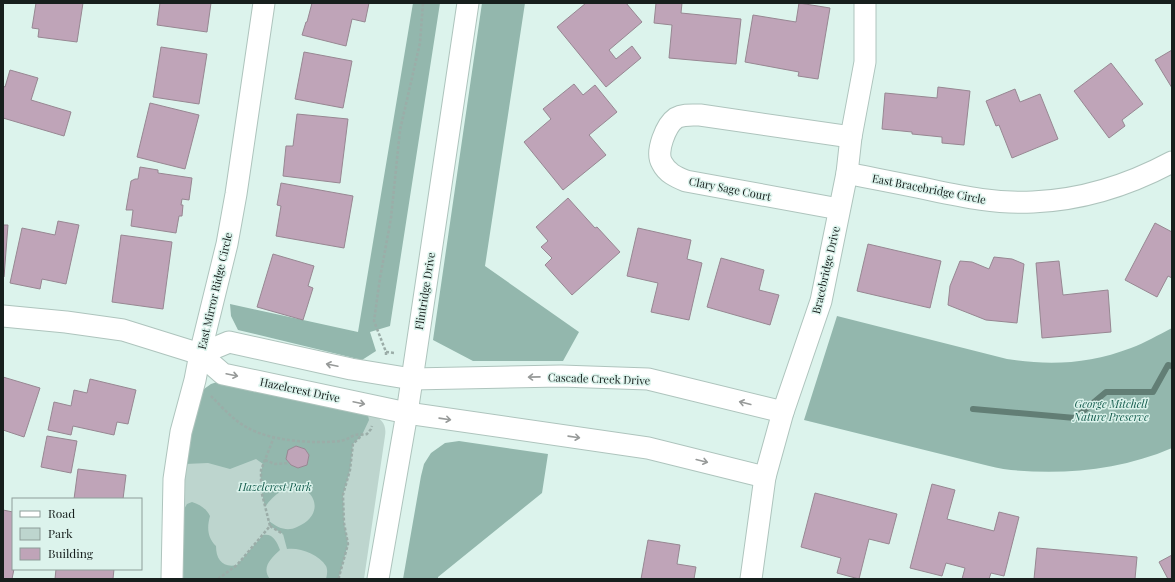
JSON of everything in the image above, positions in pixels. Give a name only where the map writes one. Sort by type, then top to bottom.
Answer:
[{"type":"street","name":"East Mirror Ridge Circle","points":[[172,579],[174,479],[181,432],[229,237],[238,186],[264,3]]},
{"type":"street","name":"Flintridge Drive","points":[[378,579],[407,413],[468,3]]},
{"type":"street","name":"Bracebridge Drive","points":[[752,579],[765,477],[783,412],[821,301],[847,173],[851,136],[865,62],[866,3]]},
{"type":"street","name":"Clary Sage Court","points":[[839,210],[686,181],[675,177],[666,170],[660,161],[660,150],[668,126],[676,118],[686,115],[700,115],[851,136]]},
{"type":"street","name":"East Bracebridge Circle","points":[[847,173],[972,198],[1012,202],[1033,202],[1062,200],[1107,190],[1151,173],[1172,162]]},
{"type":"street","name":"Hazelcrest Drive","points":[[3,316],[66,322],[123,330],[200,354],[223,374],[407,413]]},
{"type":"street","points":[[200,354],[229,342],[351,369],[412,379]]},
{"type":"street","name":"Cascade Creek Drive","points":[[412,379],[561,376],[648,379],[783,412]]},
{"type":"street","points":[[407,413],[648,448],[765,477]]},
{"type":"path","points":[[382,374],[386,352],[374,320],[380,278],[392,218],[400,130],[420,42],[423,3]]},
{"type":"path","points":[[195,380],[242,425],[249,429],[288,440],[320,443],[343,441],[354,435],[367,434],[371,429],[376,406]]},
{"type":"path","points":[[339,579],[348,544],[344,523],[343,495],[350,470],[353,444],[362,435]]},
{"type":"path","points":[[274,437],[261,470],[261,490],[270,526],[283,534]]},
{"type":"path","points":[[265,460],[275,464],[289,462]]},
{"type":"path","points":[[218,579],[237,564],[270,526]]},
{"type":"green space","points":[[413,3],[440,3],[390,326],[370,332],[376,351],[362,360],[238,330],[231,316],[230,304],[358,332]]},
{"type":"green space","points":[[482,3],[525,3],[485,266],[579,332],[563,361],[473,361],[433,340]]},
{"type":"green space","name":"George Mitchell Nature Preserve","points":[[837,316],[1007,359],[1054,363],[1085,360],[1115,353],[1136,346],[1172,328],[1172,448],[1133,461],[1093,469],[1052,472],[1011,470],[981,464],[804,420]]},
{"type":"green space","points":[[220,381],[367,411],[369,420],[362,435],[353,444],[350,470],[343,495],[344,523],[348,544],[339,579],[326,579],[326,566],[319,558],[303,550],[287,549],[283,534],[270,526],[269,521],[276,526],[290,529],[297,527],[309,519],[314,510],[314,501],[309,493],[300,488],[289,488],[277,494],[265,507],[261,480],[263,464],[256,459],[230,469],[208,463],[185,464],[199,400],[204,389],[211,384]],"holes":[[[296,446],[305,449],[309,455],[307,465],[298,468],[291,465],[286,459],[289,450]]]},
{"type":"green space","name":"Hazelcrest Park","points":[[211,384],[372,413],[383,422],[385,436],[364,579],[183,579],[183,477],[189,444]]},
{"type":"green space","points":[[459,441],[548,454],[542,493],[438,577],[438,579],[403,579],[424,464],[431,453],[445,443]]},
{"type":"green space","points":[[192,502],[202,507],[210,516],[208,524],[209,535],[216,546],[219,559],[224,564],[232,566],[237,565],[263,535],[269,535],[272,537],[280,550],[268,563],[266,571],[270,579],[183,579],[183,511],[187,504]]},
{"type":"building","points":[[36,3],[83,3],[77,42],[38,37],[39,29],[32,28]]},
{"type":"building","points":[[160,3],[211,3],[207,32],[157,25]]},
{"type":"building","points":[[312,3],[369,3],[365,22],[352,19],[346,46],[302,35]]},
{"type":"building","points":[[586,3],[626,3],[642,22],[609,50],[616,59],[632,46],[641,58],[606,87],[557,27]]},
{"type":"building","points":[[656,3],[682,3],[681,13],[741,19],[736,64],[669,58],[672,25],[654,23]]},
{"type":"building","points":[[799,3],[830,8],[818,79],[798,76],[799,72],[745,62],[753,15],[796,22]]},
{"type":"building","points":[[161,47],[207,54],[199,104],[153,97]]},
{"type":"building","points":[[1172,50],[1172,88],[1155,60]]},
{"type":"building","points":[[304,52],[352,61],[343,108],[295,99]]},
{"type":"building","points":[[1111,63],[1143,104],[1122,120],[1125,126],[1109,138],[1074,91]]},
{"type":"building","points":[[10,70],[38,78],[31,100],[71,112],[64,136],[3,118],[3,86],[5,87]]},
{"type":"building","points":[[574,84],[583,95],[595,85],[617,112],[589,135],[606,155],[563,190],[524,142],[551,119],[543,109]]},
{"type":"building","points":[[938,87],[970,91],[964,145],[942,143],[942,137],[882,129],[885,93],[937,98]]},
{"type":"building","points":[[1015,89],[1020,102],[1040,94],[1058,139],[1012,158],[999,125],[996,126],[986,101]]},
{"type":"building","points":[[150,103],[199,115],[185,169],[137,157]]},
{"type":"building","points":[[297,114],[348,119],[340,183],[283,176],[286,146],[293,146]]},
{"type":"building","points":[[140,167],[158,170],[158,173],[192,178],[189,200],[182,199],[182,216],[179,216],[176,233],[131,226],[133,210],[126,210],[131,181],[138,179]]},
{"type":"building","points":[[281,183],[353,196],[344,248],[276,236],[281,206],[277,205]]},
{"type":"building","points":[[568,198],[595,228],[597,227],[620,252],[572,295],[545,265],[552,258],[541,247],[548,241],[536,227]]},
{"type":"building","points":[[58,221],[79,225],[66,284],[42,279],[40,289],[10,283],[22,228],[55,235]]},
{"type":"building","points":[[1155,223],[1172,232],[1172,278],[1168,276],[1157,297],[1125,280]]},
{"type":"building","points":[[3,225],[8,225],[4,277],[3,277]]},
{"type":"building","points":[[638,228],[691,240],[687,259],[702,263],[689,320],[651,312],[658,283],[627,276]]},
{"type":"building","points":[[121,235],[172,242],[163,309],[112,302]]},
{"type":"building","points":[[868,244],[941,261],[930,308],[857,291]]},
{"type":"building","points":[[273,254],[314,266],[308,286],[313,288],[303,320],[257,307]]},
{"type":"building","points":[[994,257],[1012,259],[1024,264],[1017,323],[986,320],[948,305],[950,286],[960,261],[972,262],[989,269]]},
{"type":"building","points":[[721,258],[764,270],[759,290],[779,295],[770,325],[707,307]]},
{"type":"building","points":[[1059,261],[1063,295],[1108,290],[1111,332],[1042,338],[1036,263]]},
{"type":"building","points":[[3,377],[40,388],[24,437],[3,430]]},
{"type":"building","points":[[90,379],[136,390],[128,424],[117,422],[114,435],[73,426],[71,435],[48,430],[54,402],[71,406],[74,390],[87,393]]},
{"type":"building","points":[[47,436],[77,441],[71,473],[41,467]]},
{"type":"building","points":[[296,446],[305,449],[309,455],[307,465],[298,468],[291,465],[286,459],[288,450]]},
{"type":"building","points":[[78,469],[126,475],[123,498],[74,498]]},
{"type":"building","points":[[932,484],[955,490],[947,519],[994,531],[999,512],[1019,517],[1004,576],[991,573],[989,579],[962,579],[965,568],[946,563],[942,576],[910,568]]},
{"type":"building","points":[[815,493],[897,514],[889,544],[869,539],[859,579],[837,573],[841,558],[801,547]]},
{"type":"building","points":[[3,510],[12,512],[12,570],[14,570],[12,579],[3,579]]},
{"type":"building","points":[[648,540],[680,545],[677,564],[696,567],[694,579],[641,579]]},
{"type":"building","points":[[1037,548],[1137,557],[1135,579],[1034,579]]},
{"type":"building","points":[[1172,555],[1172,579],[1168,579],[1159,562]]},
{"type":"building","points":[[56,570],[114,570],[113,579],[55,579]]},
{"type":"waterway","points":[[973,409],[1075,418],[1106,392],[1153,392],[1168,365],[1172,366]]}]
